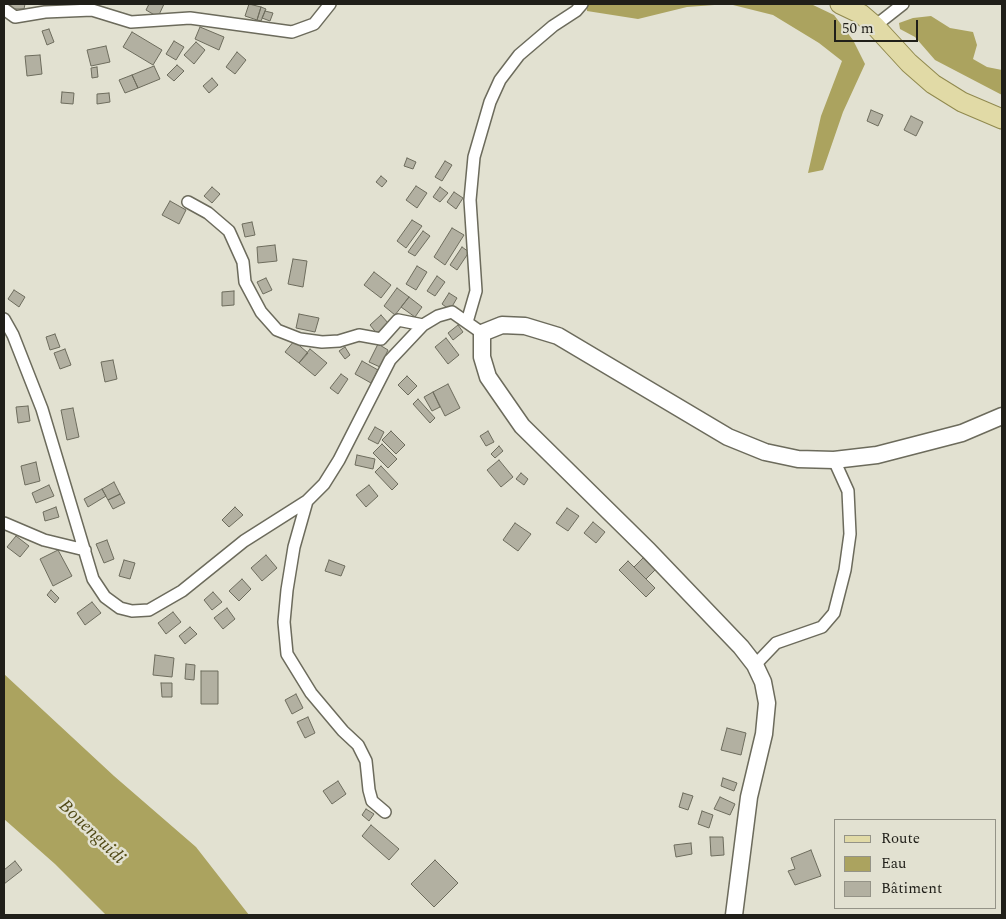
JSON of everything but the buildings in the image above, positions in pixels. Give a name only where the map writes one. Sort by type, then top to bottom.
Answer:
[{"type":"main road","points":[[840,4],[861,14],[875,26],[933,84],[962,102],[1002,119]]},
{"type":"main road","points":[[734,915],[749,796],[764,734],[767,703],[763,682],[755,665],[741,647],[649,551],[522,426],[488,377],[482,358],[482,333],[502,325],[525,326],[558,336],[728,437],[764,452],[798,458],[834,460],[878,455],[962,433],[1002,416]]},
{"type":"street","points":[[4,9],[15,17],[90,7],[132,22],[190,18],[292,32],[314,24],[330,4]]},
{"type":"street","points":[[467,322],[476,291],[470,200],[474,157],[490,102],[500,80],[519,54],[553,26],[576,11],[582,4]]},
{"type":"street","points":[[875,26],[903,4]]},
{"type":"street","points":[[188,202],[208,213],[229,231],[243,262],[245,282],[261,312],[277,330],[300,339],[322,342],[340,341],[359,335],[381,339],[398,320],[422,325]]},
{"type":"street","points":[[4,319],[13,335],[42,409],[93,579],[105,598],[120,608],[132,611],[149,610],[182,591],[244,541],[307,501],[324,484],[339,460],[390,360],[422,325],[438,316],[452,312],[482,333]]},
{"type":"street","points":[[755,665],[776,643],[822,627],[834,613],[845,570],[850,534],[848,491],[834,460]]},
{"type":"street","points":[[307,501],[294,546],[287,590],[284,622],[287,654],[311,693],[343,731],[358,745],[366,761],[368,790],[372,801],[385,812]]},
{"type":"street","points":[[4,523],[44,540],[85,550]]},
{"type":"water","points":[[587,4],[728,4],[687,7],[638,19],[587,11]]},
{"type":"water","points":[[729,4],[811,4],[834,15],[853,40],[865,64],[843,112],[823,170],[808,173],[821,116],[842,61],[819,43],[773,15]]},
{"type":"water","points":[[931,16],[950,28],[973,32],[977,45],[973,59],[987,67],[1002,70],[1002,95],[935,60],[915,37],[900,29],[899,23],[913,18]]},
{"type":"water","name":"Bouenguidi","points":[[4,674],[114,776],[196,847],[249,915],[106,915],[55,864],[4,819]]}]
